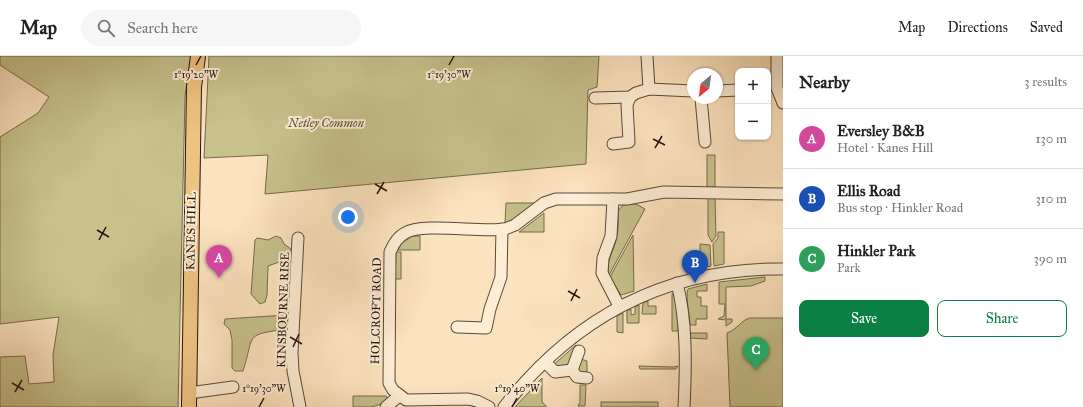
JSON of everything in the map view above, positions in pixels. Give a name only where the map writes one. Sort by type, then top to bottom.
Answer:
[{"type":"main road","name":"KANES HILL","points":[[189,400],[194,87],[198,56]]},
{"type":"street","points":[[647,56],[649,89]]},
{"type":"street","points":[[777,56],[772,88],[783,103]]},
{"type":"street","points":[[595,98],[630,97],[636,93],[649,89],[687,91]]},
{"type":"street","points":[[723,90],[735,90]]},
{"type":"street","points":[[614,144],[629,142],[627,105],[630,97]]},
{"type":"street","points":[[702,104],[706,142]]},
{"type":"street","name":"HOLCROFT ROAD","points":[[399,396],[389,383],[388,375],[390,257],[393,246],[398,238],[404,233],[415,229],[502,229],[515,225],[544,203],[556,200],[641,198],[664,192],[783,194]]},
{"type":"street","points":[[613,199],[611,236],[603,258],[602,273],[619,306]]},
{"type":"street","points":[[457,327],[486,328],[490,309],[501,277],[502,229]]},
{"type":"street","name":"KINSBOURNE RISE","points":[[298,238],[292,353],[293,371],[300,407]]},
{"type":"street","points":[[504,407],[529,377],[545,362],[590,324],[619,306],[645,294],[677,283],[730,272],[759,269],[783,269]]},
{"type":"street","points":[[677,283],[683,307],[684,324],[684,407]]},
{"type":"street","points":[[572,370],[579,351]]},
{"type":"street","points":[[545,362],[555,372],[572,370]]},
{"type":"street","points":[[572,370],[577,377],[585,379]]},
{"type":"street","points":[[189,400],[233,388]]},
{"type":"street","points":[[386,407],[399,396],[414,404],[468,400],[477,401],[489,407]]},
{"type":"green space","points":[[0,56],[191,56],[185,96],[178,407],[0,407],[0,357],[25,356],[29,384],[54,382],[53,355],[59,317],[0,324],[0,137],[38,113],[49,97],[0,65]]},
{"type":"green space","name":"Netley Common","points":[[209,56],[599,56],[597,87],[588,90],[586,164],[265,194],[268,155],[204,158]]},
{"type":"green space","points":[[707,155],[715,155],[715,187],[707,187]]},
{"type":"green space","points":[[708,197],[715,197],[716,236],[712,242],[708,235]]},
{"type":"green space","points":[[506,203],[536,203],[523,214],[505,224]]},
{"type":"green space","points":[[636,204],[645,209],[609,275],[609,260],[618,233],[618,211],[623,205]]},
{"type":"green space","points":[[544,213],[544,232],[519,232]]},
{"type":"green space","points":[[718,232],[724,232],[724,264],[714,266],[713,244],[718,238]]},
{"type":"green space","points":[[633,235],[634,291],[621,295],[610,277]]},
{"type":"green space","points":[[276,236],[281,238],[284,244],[291,249],[291,254],[282,261],[268,266],[267,295],[265,302],[260,304],[251,294],[255,240],[257,238],[268,240]]},
{"type":"green space","points":[[412,236],[420,236],[420,250],[398,250],[401,244]]},
{"type":"green space","points":[[700,244],[710,245],[711,266],[700,268]]},
{"type":"green space","points":[[396,252],[401,252],[401,279],[395,279]]},
{"type":"green space","points":[[765,277],[765,281],[751,286],[726,287],[726,319],[732,319],[732,322],[726,326],[726,320],[718,319],[724,316],[725,304],[719,304],[719,282]]},
{"type":"green space","points":[[707,284],[707,291],[697,291],[697,297],[701,297],[701,306],[707,306],[707,319],[696,319],[696,325],[690,325],[687,296],[688,289]]},
{"type":"green space","points":[[672,294],[675,295],[678,314],[678,331],[672,331]]},
{"type":"green space","points":[[648,301],[648,306],[656,306],[656,314],[642,314],[643,303]]},
{"type":"green space","points":[[639,305],[639,323],[627,323],[627,311],[631,309],[631,315],[635,314],[635,307]]},
{"type":"green space","points":[[623,313],[623,333],[617,332],[617,316]]},
{"type":"green space","points":[[286,315],[289,322],[287,329],[263,333],[253,338],[243,371],[235,371],[232,368],[232,340],[230,330],[224,324],[225,319]]},
{"type":"green space","points":[[750,318],[783,318],[783,407],[730,407],[727,333]]},
{"type":"green space","points":[[690,333],[707,333],[707,339],[690,338]]},
{"type":"green space","points":[[576,345],[577,347],[571,367],[551,367]]},
{"type":"green space","points":[[581,359],[587,361],[587,376],[576,370]]},
{"type":"green space","points":[[639,366],[678,366],[676,369],[640,369]]},
{"type":"green space","points":[[542,378],[542,402],[547,407],[515,407]]},
{"type":"green space","points":[[580,385],[586,385],[585,406],[578,406],[580,402]]},
{"type":"green space","points":[[353,396],[386,396],[388,399],[385,403],[371,407],[353,407]]},
{"type":"green space","points":[[601,402],[658,402],[658,407],[601,407]]},
{"type":"place","name":"Eversley B&B","points":[[219,278]]},
{"type":"place","name":"Ellis Road","points":[[695,283]]},
{"type":"place","name":"Hinkler Park","points":[[756,370]]}]
